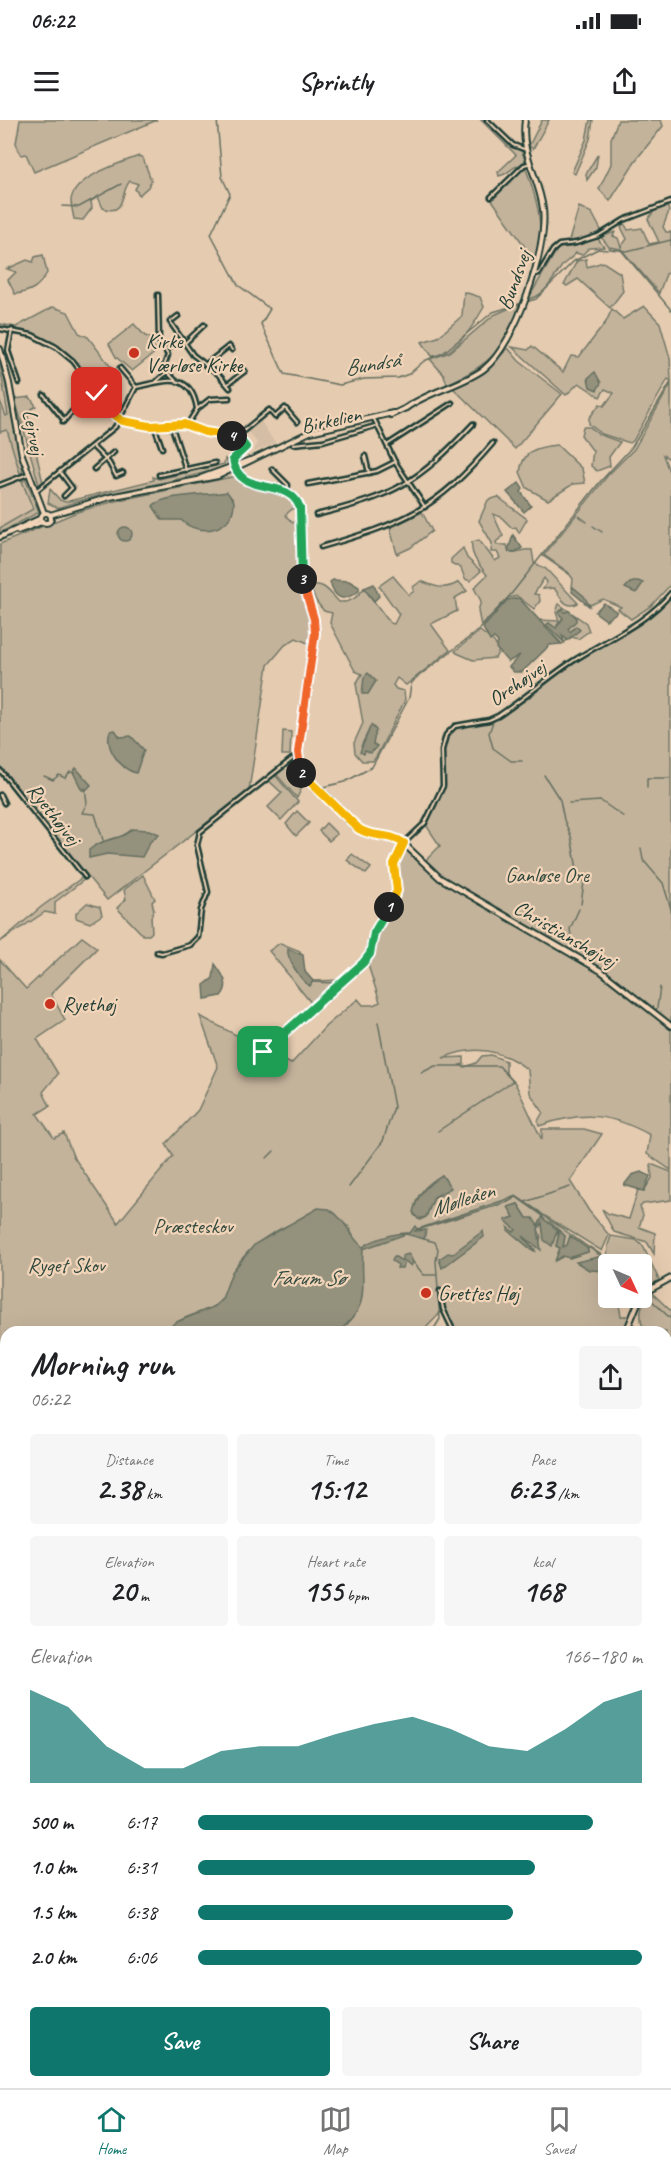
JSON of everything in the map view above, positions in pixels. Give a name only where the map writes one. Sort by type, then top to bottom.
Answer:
[{"type":"street","points":[[487,120],[513,145],[524,149]]},
{"type":"street","name":"Bundsvej","points":[[0,537],[41,520],[48,523],[50,516],[80,505],[185,482],[235,468],[299,437],[352,424],[375,422],[475,374],[489,364],[505,344],[524,300],[542,246],[544,222],[541,197],[524,149],[525,120]]},
{"type":"street","points":[[491,197],[524,165],[528,164]]},
{"type":"street","points":[[533,275],[539,273],[553,250],[560,245],[598,236],[624,220],[671,202]]},
{"type":"street","points":[[158,295],[159,341],[168,358],[165,366],[167,372],[192,392],[197,409]]},
{"type":"street","points":[[178,316],[170,322],[185,343],[230,388]]},
{"type":"street","points":[[185,343],[204,325]]},
{"type":"street","points":[[0,329],[40,338],[56,346],[73,361],[120,420],[141,426],[187,425],[205,432],[236,436],[246,447],[234,456],[235,468],[248,483],[287,492]]},
{"type":"street","points":[[12,330],[8,351],[20,383]]},
{"type":"street","points":[[165,350],[183,339]]},
{"type":"street","points":[[205,365],[229,346],[232,350]]},
{"type":"street","name":"Lejrvej","points":[[0,349],[27,474],[44,513]]},
{"type":"street","points":[[120,368],[136,387]]},
{"type":"street","points":[[228,384],[245,371]]},
{"type":"street","points":[[155,383],[167,372]]},
{"type":"street","points":[[136,387],[176,380]]},
{"type":"street","points":[[44,395],[63,421],[80,405],[93,387]]},
{"type":"street","points":[[34,492],[114,428],[136,387]]},
{"type":"street","points":[[187,425],[197,409],[210,399],[229,398]]},
{"type":"street","points":[[386,446],[452,403]]},
{"type":"street","points":[[236,436],[269,411],[275,417],[285,408],[297,422]]},
{"type":"street","points":[[375,422],[395,462],[425,507]]},
{"type":"street","name":"Birkelien","points":[[293,444],[323,441],[375,422]]},
{"type":"street","points":[[171,424],[186,470]]},
{"type":"street","points":[[316,515],[377,498],[409,483],[436,463],[473,424]]},
{"type":"street","points":[[155,426],[162,448]]},
{"type":"street","points":[[321,547],[387,527],[425,507],[462,478],[493,443]]},
{"type":"street","points":[[92,446],[116,476],[123,472]]},
{"type":"street","points":[[94,469],[114,452]]},
{"type":"street","points":[[365,456],[369,473]]},
{"type":"street","points":[[308,484],[369,473],[395,462]]},
{"type":"street","points":[[159,475],[215,463]]},
{"type":"street","name":"Christianshøjvej","points":[[272,469],[288,485],[287,492],[296,500],[300,508],[303,585],[315,626],[298,752],[299,770],[304,778],[327,796],[359,829],[370,834],[394,838],[404,843],[440,878],[601,971],[671,1026]]},
{"type":"street","points":[[60,472],[72,488],[64,496]]},
{"type":"street","name":"Lejrvej","points":[[0,485],[27,474]]},
{"type":"street","points":[[41,520],[44,513],[50,516]]},
{"type":"street","name":"Orehøjvej","points":[[404,843],[425,824],[443,786],[442,750],[449,731],[455,726],[489,720],[498,716],[573,661],[661,605],[671,593]]},
{"type":"street","points":[[157,952],[162,953],[190,945],[198,937],[201,910],[208,892],[197,844],[203,829],[292,759]]},
{"type":"street","name":"Ryethøjvej","points":[[0,770],[85,877]]},
{"type":"street","points":[[0,795],[4,803]]},
{"type":"street","points":[[263,1052],[367,959],[374,933],[398,886],[394,864],[404,843]]},
{"type":"street","points":[[652,1288],[671,1278]]},
{"type":"street","points":[[440,1291],[443,1309],[451,1326]]},
{"type":"street","points":[[629,1326],[636,1308]]},
{"type":"shaded area","points":[[0,366],[8,416],[0,419]]},
{"type":"shaded area","points":[[260,420],[275,443],[254,452],[257,442],[246,430]]},
{"type":"shaded area","points":[[7,430],[33,509],[0,528],[0,432]]},
{"type":"green space","points":[[20,120],[157,120],[34,172],[26,154],[21,155],[16,143]]},
{"type":"green space","points":[[481,120],[487,120],[522,152],[526,163],[499,176],[498,172],[516,155]]},
{"type":"green space","points":[[542,120],[549,120],[533,149],[529,146]]},
{"type":"green space","points":[[590,120],[593,120],[590,139],[575,174],[572,172],[586,140]]},
{"type":"green space","points":[[618,120],[661,120],[663,126],[635,161],[610,201],[599,189],[611,164],[611,139]]},
{"type":"green space","points":[[598,154],[596,167],[587,180],[586,174]]},
{"type":"green space","points":[[139,156],[143,158],[151,180],[148,187],[139,195],[135,189],[138,184],[130,181],[116,209],[103,208],[98,197],[91,201],[92,208],[83,220],[74,219],[71,200],[80,184],[99,172]]},
{"type":"green space","points":[[523,168],[526,169],[530,180],[539,214],[540,237],[535,261],[492,200]]},
{"type":"green space","points":[[667,206],[669,211],[663,227],[666,232],[671,232],[671,271],[666,274],[659,293],[621,249],[609,247],[601,237],[615,232],[613,236],[618,238],[621,247],[627,239],[621,227],[624,223],[628,230],[642,228],[649,244],[659,242],[648,219],[655,210]]},
{"type":"green space","points":[[579,207],[592,213],[602,232],[568,244]]},
{"type":"green space","points":[[598,239],[604,247],[589,248],[582,255],[576,253],[562,266],[544,291],[528,299],[558,248],[572,247]]},
{"type":"green space","points":[[43,255],[47,273],[44,278],[34,288],[15,294],[8,280],[16,272],[7,269],[27,260],[33,262],[35,257]]},
{"type":"green space","points":[[586,259],[587,267],[603,262],[620,273],[623,291],[610,308],[578,279],[567,286],[564,285],[577,261]]},
{"type":"green space","points":[[464,292],[480,297],[484,307],[456,346],[440,355],[432,356],[422,342],[438,337],[462,316]]},
{"type":"green space","points":[[519,304],[509,333],[494,354],[473,371],[447,384],[444,375],[430,359],[450,352],[494,315]]},
{"type":"green space","points":[[644,306],[660,323],[670,358],[671,381],[668,379],[630,443],[602,434],[589,424],[589,418],[600,404],[604,406],[614,393],[605,389],[600,397],[579,383],[566,395],[512,347],[528,350],[532,346],[563,372],[571,356],[579,357],[606,322],[612,309],[623,319]]},
{"type":"green space","points":[[53,307],[68,312],[79,333],[88,337],[114,371],[108,375],[104,371],[91,380],[62,350],[40,336],[0,327],[0,324],[16,327]]},
{"type":"green space","points":[[134,324],[145,336],[151,338],[149,343],[157,351],[132,371],[116,357],[109,344]]},
{"type":"green space","points":[[508,348],[519,361],[562,394],[515,449],[453,388],[483,374]]},
{"type":"green space","points":[[0,366],[2,366],[23,472],[20,473],[7,430],[0,432],[0,401],[6,416],[8,415]]},
{"type":"green space","points":[[671,384],[671,460],[663,455],[671,477],[671,584],[651,606],[631,619],[618,609],[621,607],[603,599],[590,605],[572,588],[573,579],[568,572],[544,555],[608,475],[634,449]]},
{"type":"green space","points":[[30,397],[36,406],[27,412],[43,483],[39,485],[15,399]]},
{"type":"green space","points":[[583,427],[590,427],[598,434],[620,442],[609,457],[610,466],[597,471],[591,466],[593,451],[581,435]]},
{"type":"green space","points":[[557,445],[582,469],[585,483],[573,484],[548,500],[527,488],[520,472],[524,459],[532,451]]},
{"type":"green space","points":[[225,459],[229,465],[208,472],[79,501],[58,508],[48,503],[50,489],[65,502],[154,480],[153,477],[159,479],[224,464]]},
{"type":"green space","points":[[237,476],[249,486],[290,495],[297,505],[285,515],[293,523],[298,519],[300,586],[311,620],[313,645],[296,638],[285,645],[268,665],[249,790],[107,900],[0,770],[0,544],[77,512],[115,501]]},
{"type":"green space","points":[[26,480],[39,512],[0,533],[0,528],[33,509],[22,481]]},
{"type":"green space","points":[[498,497],[527,519],[519,533],[516,527],[512,528],[501,517],[493,514],[503,536],[496,542],[497,545],[507,545],[509,552],[532,550],[534,563],[546,569],[578,603],[567,604],[554,588],[543,589],[547,582],[544,578],[534,594],[539,595],[540,601],[534,609],[517,596],[508,598],[481,626],[478,611],[481,601],[474,588],[487,575],[474,556],[472,542],[479,540],[495,561],[500,558],[497,552],[491,552],[492,543],[479,521],[488,500]]},
{"type":"green space","points":[[422,512],[432,531],[410,548],[397,554],[390,528]]},
{"type":"green space","points":[[463,548],[467,558],[481,571],[470,581],[465,579],[461,568],[451,563],[451,559]]},
{"type":"green space","points":[[393,576],[409,595],[414,591],[413,587],[421,581],[440,587],[459,582],[467,591],[455,598],[457,611],[431,624],[450,650],[406,685],[397,678],[393,685],[396,689],[404,691],[405,700],[376,757],[373,761],[362,761],[355,753],[354,743],[363,723],[356,684],[362,674],[355,671],[330,623],[332,613],[324,611],[316,601],[310,587],[323,586],[339,602],[353,599],[364,588],[390,623],[394,624],[399,614],[379,586]],"holes":[[[371,726],[373,745],[376,746],[368,753],[361,746]]]},
{"type":"green space","points":[[671,594],[671,1170],[647,1154],[650,1135],[622,1122],[583,1116],[539,1126],[538,1121],[543,1112],[530,1093],[528,1070],[508,1057],[477,1050],[443,1058],[464,1057],[464,1064],[460,1065],[465,1067],[476,1063],[482,1056],[491,1055],[506,1061],[506,1074],[515,1083],[542,1140],[542,1129],[584,1129],[602,1134],[570,1181],[589,1211],[609,1235],[602,1251],[537,1211],[598,1254],[598,1308],[620,1308],[621,1316],[630,1316],[625,1326],[453,1326],[445,1308],[428,1326],[345,1326],[360,1304],[362,1249],[356,1243],[349,1227],[336,1218],[332,1211],[290,1225],[264,1238],[242,1258],[233,1271],[218,1303],[172,1326],[0,1326],[0,960],[26,989],[82,937],[97,948],[51,994],[65,1020],[37,1039],[58,1074],[43,1092],[50,1106],[37,1114],[54,1138],[64,1133],[73,1156],[118,1223],[173,1156],[166,1144],[198,1110],[218,1067],[200,1016],[291,1064],[326,1026],[358,999],[363,1005],[380,1002],[367,962],[376,947],[376,932],[401,889],[394,867],[403,846],[424,862],[440,846],[426,825],[445,780],[443,750],[446,736],[456,727],[492,721],[526,700],[566,668],[656,611]],"holes":[[[442,1175],[450,1187],[444,1194],[434,1198],[426,1217],[420,1220],[414,1215],[418,1196],[431,1182]],[[518,1204],[527,1218],[538,1226],[542,1222],[538,1229],[541,1237],[538,1246],[522,1236],[535,1250],[508,1230],[515,1232],[516,1229],[506,1220],[514,1217],[509,1207]],[[542,1222],[550,1222],[565,1236],[563,1248],[580,1243],[588,1252],[570,1258],[564,1256],[556,1260],[560,1248],[556,1246],[559,1232],[553,1238],[543,1232]]]},
{"type":"green space","points":[[559,604],[586,623],[589,631],[578,639],[572,637],[562,644],[539,620],[559,621],[556,612]],"holes":[[[563,614],[573,623],[567,629],[570,632],[573,630],[567,640],[557,625],[563,618]]]},
{"type":"green space","points":[[480,631],[494,642],[499,651],[495,658],[473,660],[455,651]]},
{"type":"green space","points":[[283,731],[291,732],[290,755],[282,755]]},
{"type":"green space","points":[[295,761],[298,774],[304,783],[297,798],[276,774]]},
{"type":"green space","points":[[275,775],[298,802],[281,820],[268,807],[282,793],[268,780]]},
{"type":"green space","points":[[297,811],[309,823],[296,836],[286,824]]},
{"type":"green space","points":[[326,823],[337,834],[329,841],[319,831]]},
{"type":"green space","points":[[352,854],[371,868],[366,874],[347,860]]},
{"type":"green space","points":[[143,875],[155,899],[152,902],[154,910],[151,917],[152,932],[149,935],[143,935],[117,908],[126,899],[124,890]]},
{"type":"green space","points":[[83,877],[85,879],[55,902],[55,914],[45,912],[0,942],[41,907]]},
{"type":"green space","points":[[87,903],[100,907],[102,915],[90,923],[76,918],[76,913]]},
{"type":"green space","points":[[280,943],[300,951],[305,972],[313,981],[343,980],[311,1008],[312,1004],[269,951]]},
{"type":"green space","points":[[651,1164],[671,1172],[671,1200],[643,1204],[640,1207],[643,1215],[639,1227],[655,1233],[654,1254],[647,1242],[614,1232],[602,1209],[609,1214],[629,1219],[638,1190],[644,1191],[652,1178]]},
{"type":"green space","points":[[611,1236],[636,1240],[643,1246],[647,1254],[607,1254]]},
{"type":"green space","points":[[652,1265],[659,1280],[652,1285]]},
{"type":"green space","points":[[652,1293],[671,1311],[671,1326],[644,1326],[642,1308],[652,1308]]},
{"type":"water","points":[[595,372],[601,383],[597,390],[590,387],[588,378]]},
{"type":"water","points":[[519,483],[523,489],[521,492],[531,506],[524,512],[507,492]]},
{"type":"water","points":[[227,492],[234,501],[229,519],[222,525],[206,530],[188,526],[181,520],[162,520],[153,506],[158,502],[176,497]]},
{"type":"water","points":[[125,527],[130,529],[132,534],[130,539],[125,541],[120,539],[118,534],[120,529]]},
{"type":"water","points":[[513,535],[522,548],[515,552],[508,551]]},
{"type":"water","points":[[333,580],[349,581],[359,587],[359,591],[348,597],[340,597],[332,588],[330,582]]},
{"type":"water","points":[[638,581],[643,583],[636,593],[625,588],[630,583]]},
{"type":"water","points":[[374,584],[379,596],[374,601],[364,588]]},
{"type":"water","points":[[573,587],[584,596],[590,607],[572,592]]},
{"type":"water","points":[[519,598],[561,644],[550,645],[522,672],[514,672],[509,667],[520,655],[508,662],[496,648],[498,642],[494,638],[490,641],[483,628],[507,600]]},
{"type":"water","points":[[604,603],[617,612],[606,620],[595,612]]},
{"type":"water","points":[[563,608],[564,612],[569,611],[576,617],[576,621],[568,629],[570,632],[576,626],[580,630],[567,640],[562,635],[564,642],[546,625],[549,623],[556,628],[563,618],[558,613]]},
{"type":"water","points":[[368,673],[376,681],[368,694],[362,694],[364,677]]},
{"type":"water","points":[[371,725],[376,730],[373,744],[377,746],[371,753],[365,751],[364,754],[360,752]]},
{"type":"water","points":[[115,730],[120,737],[131,736],[144,750],[136,773],[124,767],[111,750],[110,731]]},
{"type":"water","points":[[76,768],[91,785],[86,790],[82,790],[73,772]]},
{"type":"water","points":[[132,829],[149,830],[159,834],[150,842],[142,857],[107,854],[89,858],[89,850],[94,846],[123,836]]},
{"type":"water","points":[[288,949],[303,955],[305,972],[313,981],[310,986],[295,969],[289,958]]},
{"type":"water","points":[[215,964],[226,984],[224,992],[221,996],[205,999],[204,985],[213,978]]},
{"type":"water","points":[[641,1172],[650,1176],[644,1191],[624,1185],[632,1175]]},
{"type":"water","points":[[442,1175],[451,1188],[434,1197],[426,1217],[418,1219],[413,1212],[417,1200],[427,1187]]},
{"type":"water","name":"Farum Sø","points":[[516,1196],[542,1215],[516,1197],[508,1202],[414,1231],[426,1230],[424,1239],[406,1234],[363,1249],[363,1284],[360,1304],[356,1313],[345,1326],[172,1326],[215,1306],[222,1299],[232,1272],[255,1244],[318,1208],[329,1209],[335,1213],[363,1247],[386,1237],[410,1233],[415,1226],[417,1229]]},
{"type":"water","points":[[518,1204],[527,1218],[533,1218],[538,1226],[543,1217],[565,1236],[563,1247],[567,1245],[570,1236],[588,1249],[588,1252],[569,1258],[563,1256],[555,1261],[560,1248],[556,1246],[559,1234],[557,1231],[552,1246],[544,1240],[542,1223],[538,1229],[541,1250],[523,1236],[535,1251],[508,1230],[508,1227],[514,1232],[516,1230],[505,1220],[514,1217],[508,1207]]},
{"type":"water","points":[[483,1231],[484,1237],[442,1268],[439,1259],[448,1253],[452,1254]]},
{"type":"water","points":[[409,1254],[413,1262],[411,1266],[405,1261],[402,1268],[397,1268],[398,1265],[392,1261],[394,1256],[402,1261],[402,1256]]},
{"type":"water","points":[[598,1257],[598,1270],[589,1270],[576,1262]]},
{"type":"waterway","name":"Bundså","points":[[217,120],[222,177],[230,194],[211,234],[238,285],[270,309],[261,324],[284,374],[340,385],[364,379],[398,378],[409,374],[424,361],[443,353],[493,312],[536,299],[574,261],[598,249],[607,250]]},
{"type":"waterway","points":[[62,206],[79,207],[121,184]]},
{"type":"waterway","name":"Bundså","points":[[609,249],[627,251],[671,240]]},
{"type":"waterway","points":[[621,250],[671,310]]},
{"type":"waterway","points":[[323,787],[345,782],[372,767],[409,698],[411,684],[480,629],[512,593],[599,483],[632,447],[671,382]]},
{"type":"waterway","points":[[579,516],[587,522]]},
{"type":"waterway","points":[[593,526],[602,532]]},
{"type":"waterway","points":[[543,556],[569,574]]},
{"type":"waterway","points":[[494,719],[489,733],[493,748],[511,761],[522,761]]},
{"type":"waterway","points":[[44,776],[53,780],[59,775],[65,778],[70,772],[74,773]]},
{"type":"waterway","points":[[544,775],[560,800],[564,820],[571,836],[577,869],[584,882],[581,904]]},
{"type":"waterway","points":[[647,787],[647,778],[669,778]]},
{"type":"waterway","points":[[85,788],[87,803],[82,813],[95,814],[103,840]]},
{"type":"waterway","points":[[569,803],[601,801],[624,817]]},
{"type":"waterway","points":[[641,848],[643,860],[663,883],[671,909]]},
{"type":"waterway","points":[[573,949],[570,929],[579,909]]},
{"type":"waterway","points":[[313,982],[334,983]]},
{"type":"waterway","points":[[657,1008],[660,987]]},
{"type":"waterway","points":[[349,1187],[383,1141],[394,1107],[378,1022]]},
{"type":"waterway","points":[[421,1073],[435,1066],[499,1066],[513,1081],[438,1131]]},
{"type":"waterway","points":[[267,1158],[274,1151]]},
{"type":"waterway","points":[[525,1202],[570,1187]]},
{"type":"waterway","points":[[424,1239],[435,1242],[438,1249],[436,1261],[438,1289]]},
{"type":"waterway","name":"Mølleåen","points":[[587,1249],[590,1247],[600,1254]]},
{"type":"waterway","points":[[413,1262],[424,1275],[436,1275]]},
{"type":"waterway","points":[[436,1326],[440,1319],[438,1296]]},
{"type":"waterway","name":"Mølleåen","points":[[652,1301],[671,1319]]},
{"type":"place","name":"Kirke Værløse Kirke","points":[[134,353]]},
{"type":"place","name":"Ryethøj","points":[[50,1004]]},
{"type":"place","name":"Grettes Høj","points":[[426,1293]]},
{"type":"route","points":[[97,393],[115,416],[123,421],[141,426],[177,423],[205,432],[238,437],[246,447],[233,459],[241,477],[251,484],[282,490],[294,496],[300,508],[303,585],[315,626],[298,752],[299,770],[308,782],[327,796],[344,817],[359,829],[370,834],[388,836],[404,843],[394,864],[398,886],[374,933],[367,959],[263,1052]]},
{"type":"park label","name":"Ganløse Ore","points":[[547,875]]},
{"type":"park label","name":"Præsteskov","points":[[193,1226]]},
{"type":"park label","name":"Ryget Skov","points":[[66,1265]]}]
